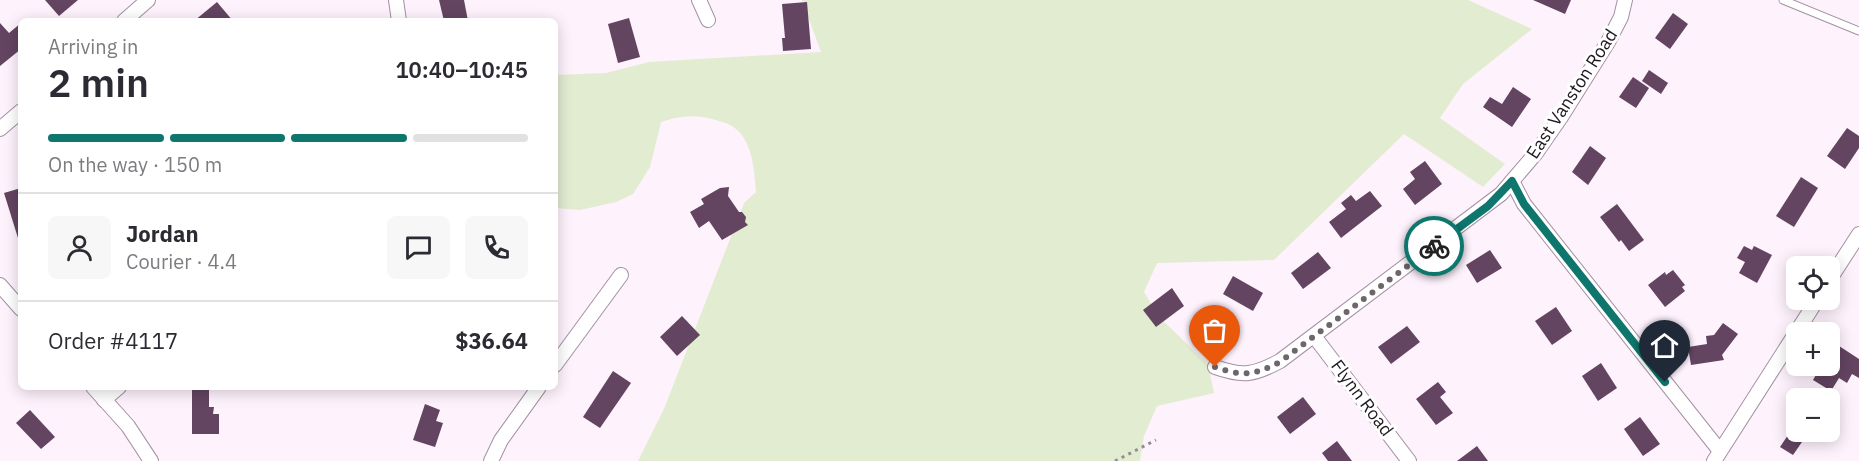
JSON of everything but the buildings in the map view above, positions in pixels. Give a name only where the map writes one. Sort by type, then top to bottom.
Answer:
[{"type":"street","points":[[127,18],[148,0]]},
{"type":"street","points":[[396,0],[399,18]]},
{"type":"street","points":[[699,0],[708,20]]},
{"type":"street","name":"East Vanston Road","points":[[1215,367],[1236,375],[1257,372],[1280,362],[1488,206],[1536,153],[1573,99],[1621,18],[1625,0]]},
{"type":"street","points":[[0,129],[18,114]]},
{"type":"street","points":[[1512,181],[1524,204],[1717,456],[1811,310]]},
{"type":"street","points":[[1840,263],[1859,234]]},
{"type":"street","points":[[558,361],[621,275]]},
{"type":"street","points":[[0,285],[18,306]]},
{"type":"street","name":"Flynn Road","points":[[1314,336],[1409,461]]},
{"type":"street","points":[[96,390],[139,441],[151,461]]},
{"type":"street","points":[[104,400],[116,390]]},
{"type":"street","points":[[490,461],[501,440],[536,390]]},
{"type":"lane","points":[[1783,0],[1859,31]]},
{"type":"path","points":[[1115,461],[1156,440]]},
{"type":"green space","points":[[802,0],[1468,0],[1532,29],[1463,84],[1440,118],[1505,164],[1483,187],[1404,134],[1274,260],[1157,263],[1144,292],[1159,317],[1208,364],[1214,393],[1157,406],[1144,436],[1140,461],[638,461],[664,409],[744,203],[756,192],[753,164],[743,137],[730,125],[700,117],[673,118],[661,122],[650,167],[633,194],[616,202],[580,210],[558,208],[558,75],[606,73],[649,62],[821,52]]},
{"type":"way so far","points":[[1215,367],[1236,375],[1250,374],[1280,362],[1434,246]]},
{"type":"route","points":[[1434,246],[1488,206],[1512,181],[1524,204],[1665,382]]}]
